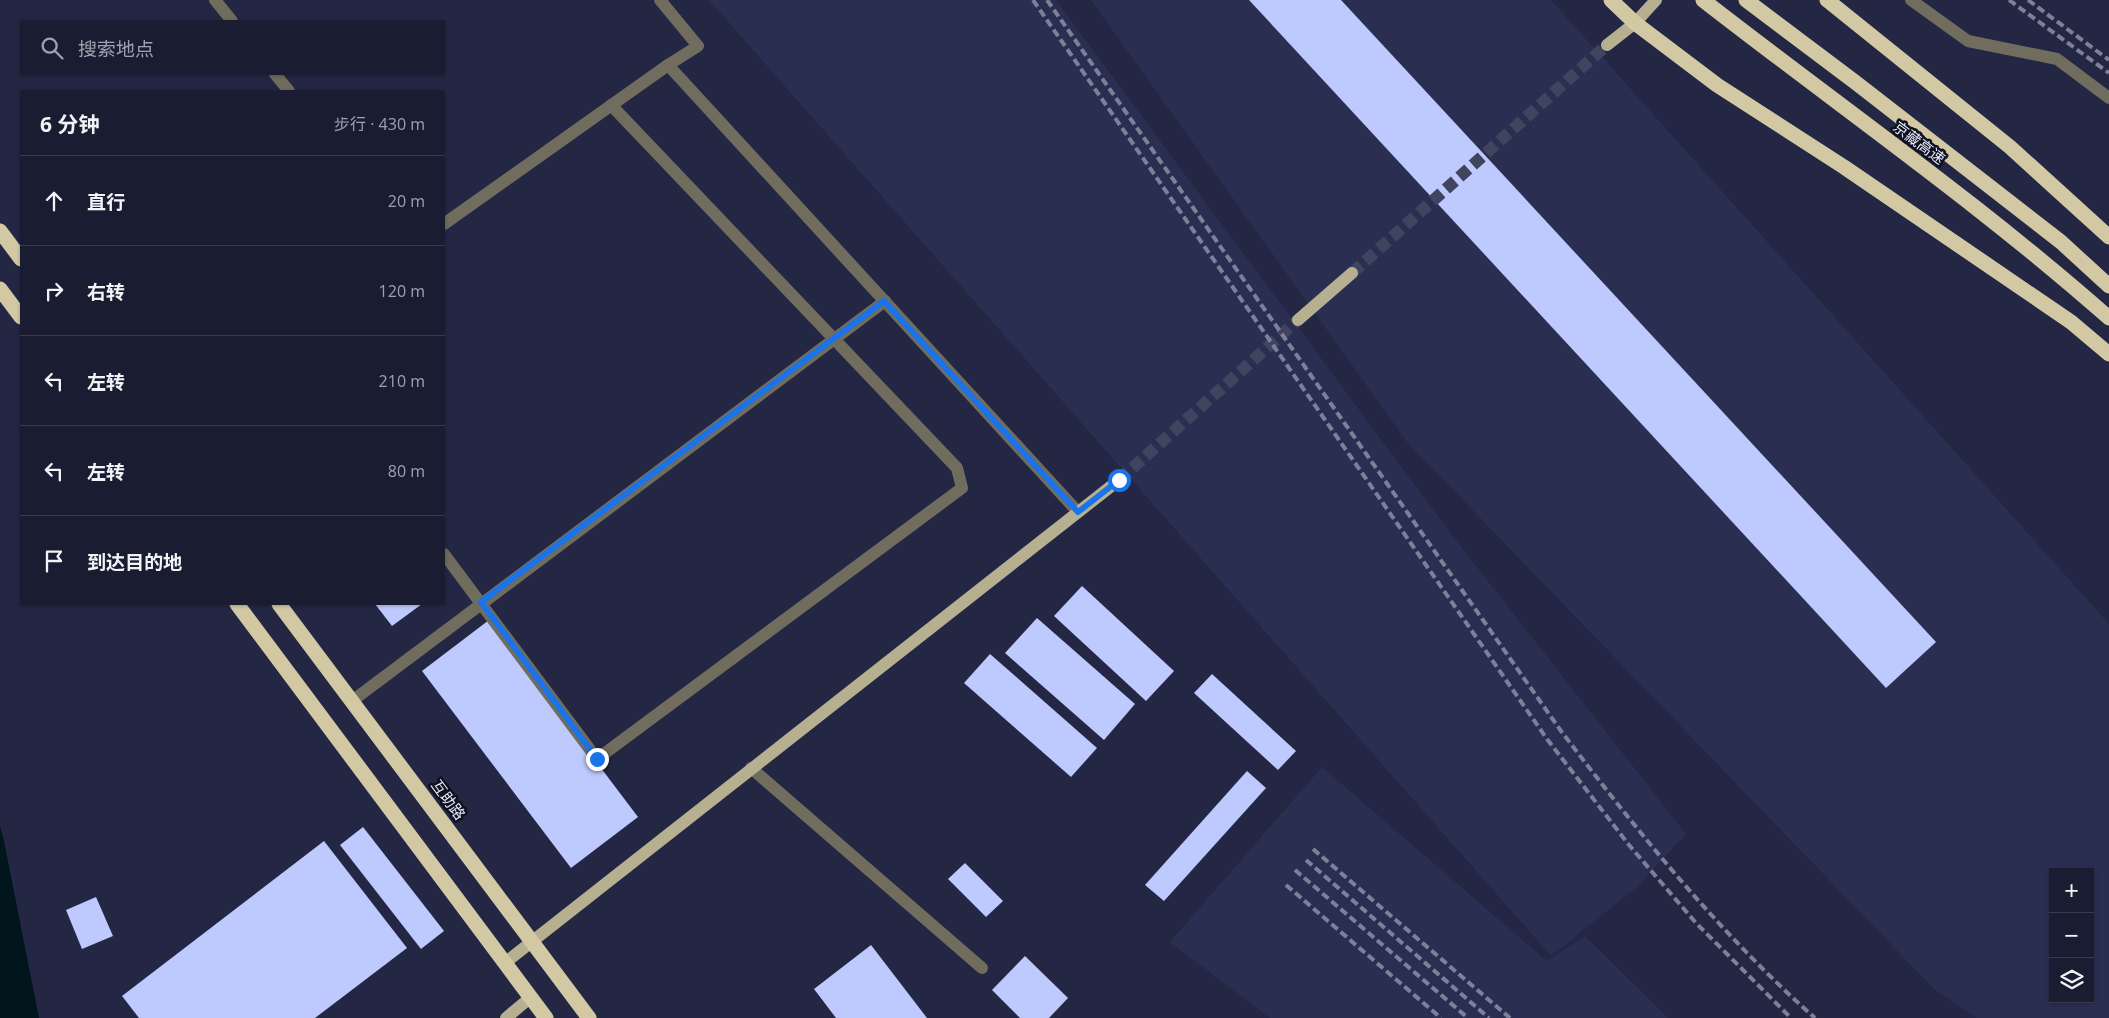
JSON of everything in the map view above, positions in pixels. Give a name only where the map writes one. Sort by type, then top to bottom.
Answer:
[{"type":"highway","points":[[1611,0],[1635,23],[1717,85],[1844,167],[2071,322],[2109,354]]},
{"type":"highway","name":"京藏高速","points":[[1703,0],[1946,185],[2062,276],[2109,318]]},
{"type":"highway","name":"京藏高速","points":[[1746,0],[2062,242],[2109,286]]},
{"type":"highway","points":[[1827,0],[2010,147],[2109,237]]},
{"type":"highway","points":[[0,231],[20,258]]},
{"type":"highway","points":[[0,288],[20,316]]},
{"type":"highway","points":[[237,605],[506,962],[546,1018]]},
{"type":"highway","name":"互助路","points":[[280,605],[589,1018]]},
{"type":"main road","points":[[1608,45],[1635,23],[1656,0]]},
{"type":"main road","points":[[1298,320],[1352,273]]},
{"type":"main road","points":[[506,962],[1119,480]]},
{"type":"main road","points":[[506,1018],[531,997]]},
{"type":"street","points":[[215,0],[231,20]]},
{"type":"street","points":[[445,223],[668,65],[698,46],[660,0]]},
{"type":"street","points":[[1911,0],[1968,41],[2057,60],[2109,98]]},
{"type":"street","points":[[668,65],[1078,512]]},
{"type":"street","points":[[276,75],[288,90]]},
{"type":"street","points":[[445,555],[597,759],[962,488],[957,468],[612,105]]},
{"type":"street","points":[[352,701],[481,602],[884,301]]},
{"type":"street","points":[[751,768],[982,968]]},
{"type":"shaded area","points":[[709,0],[1056,0],[1448,530],[1686,834],[1636,888],[1551,956]]},
{"type":"shaded area","points":[[1091,0],[1551,0],[2109,624],[2109,1018],[1977,1018],[1934,989],[1407,442]]},
{"type":"shaded area","points":[[1322,767],[1547,961],[1585,936],[1668,1018],[1270,1018],[1170,942]]},
{"type":"shaded area","points":[[0,826],[4,841],[39,1018],[0,1018]]},
{"type":"building","points":[[1249,0],[1341,0],[1936,642],[1886,688]]},
{"type":"building","points":[[1082,586],[1174,671],[1146,701],[1054,616]]},
{"type":"building","points":[[376,605],[421,605],[392,626]]},
{"type":"building","points":[[1037,618],[1135,704],[1104,740],[1005,653]]},
{"type":"building","points":[[489,620],[638,817],[571,868],[422,671]]},
{"type":"building","points":[[990,654],[1097,748],[1071,777],[964,683]]},
{"type":"building","points":[[1212,674],[1296,751],[1278,770],[1194,693]]},
{"type":"building","points":[[1247,771],[1266,788],[1164,901],[1145,885]]},
{"type":"building","points":[[363,827],[444,931],[421,949],[340,845]]},
{"type":"building","points":[[324,841],[407,948],[315,1018],[139,1018],[122,996]]},
{"type":"building","points":[[965,863],[1003,901],[986,917],[948,879]]},
{"type":"building","points":[[96,897],[113,936],[82,949],[66,910]]},
{"type":"building","points":[[871,945],[927,1018],[836,1018],[814,989]]},
{"type":"building","points":[[1025,956],[1068,998],[1049,1018],[1020,1018],[992,990]]},
{"type":"tunnel","points":[[1352,273],[1607,45]]},
{"type":"tunnel","points":[[1119,480],[1298,320]]},
{"type":"railway","points":[[1033,0],[1547,739],[1629,845],[1696,923],[1791,1018]]},
{"type":"railway","points":[[1047,0],[1561,731],[1650,844],[1681,880],[1746,952],[1815,1018]]},
{"type":"railway","points":[[2009,0],[2109,73]]},
{"type":"railway","points":[[2028,0],[2109,60]]},
{"type":"railway","points":[[1313,849],[1510,1018]]},
{"type":"railway","points":[[1306,860],[1489,1018]]},
{"type":"railway","points":[[1295,870],[1468,1018]]},
{"type":"railway","points":[[1286,885],[1441,1018]]},
{"type":"route","points":[[597,759],[481,602],[884,301],[1078,512],[1119,480]]}]
